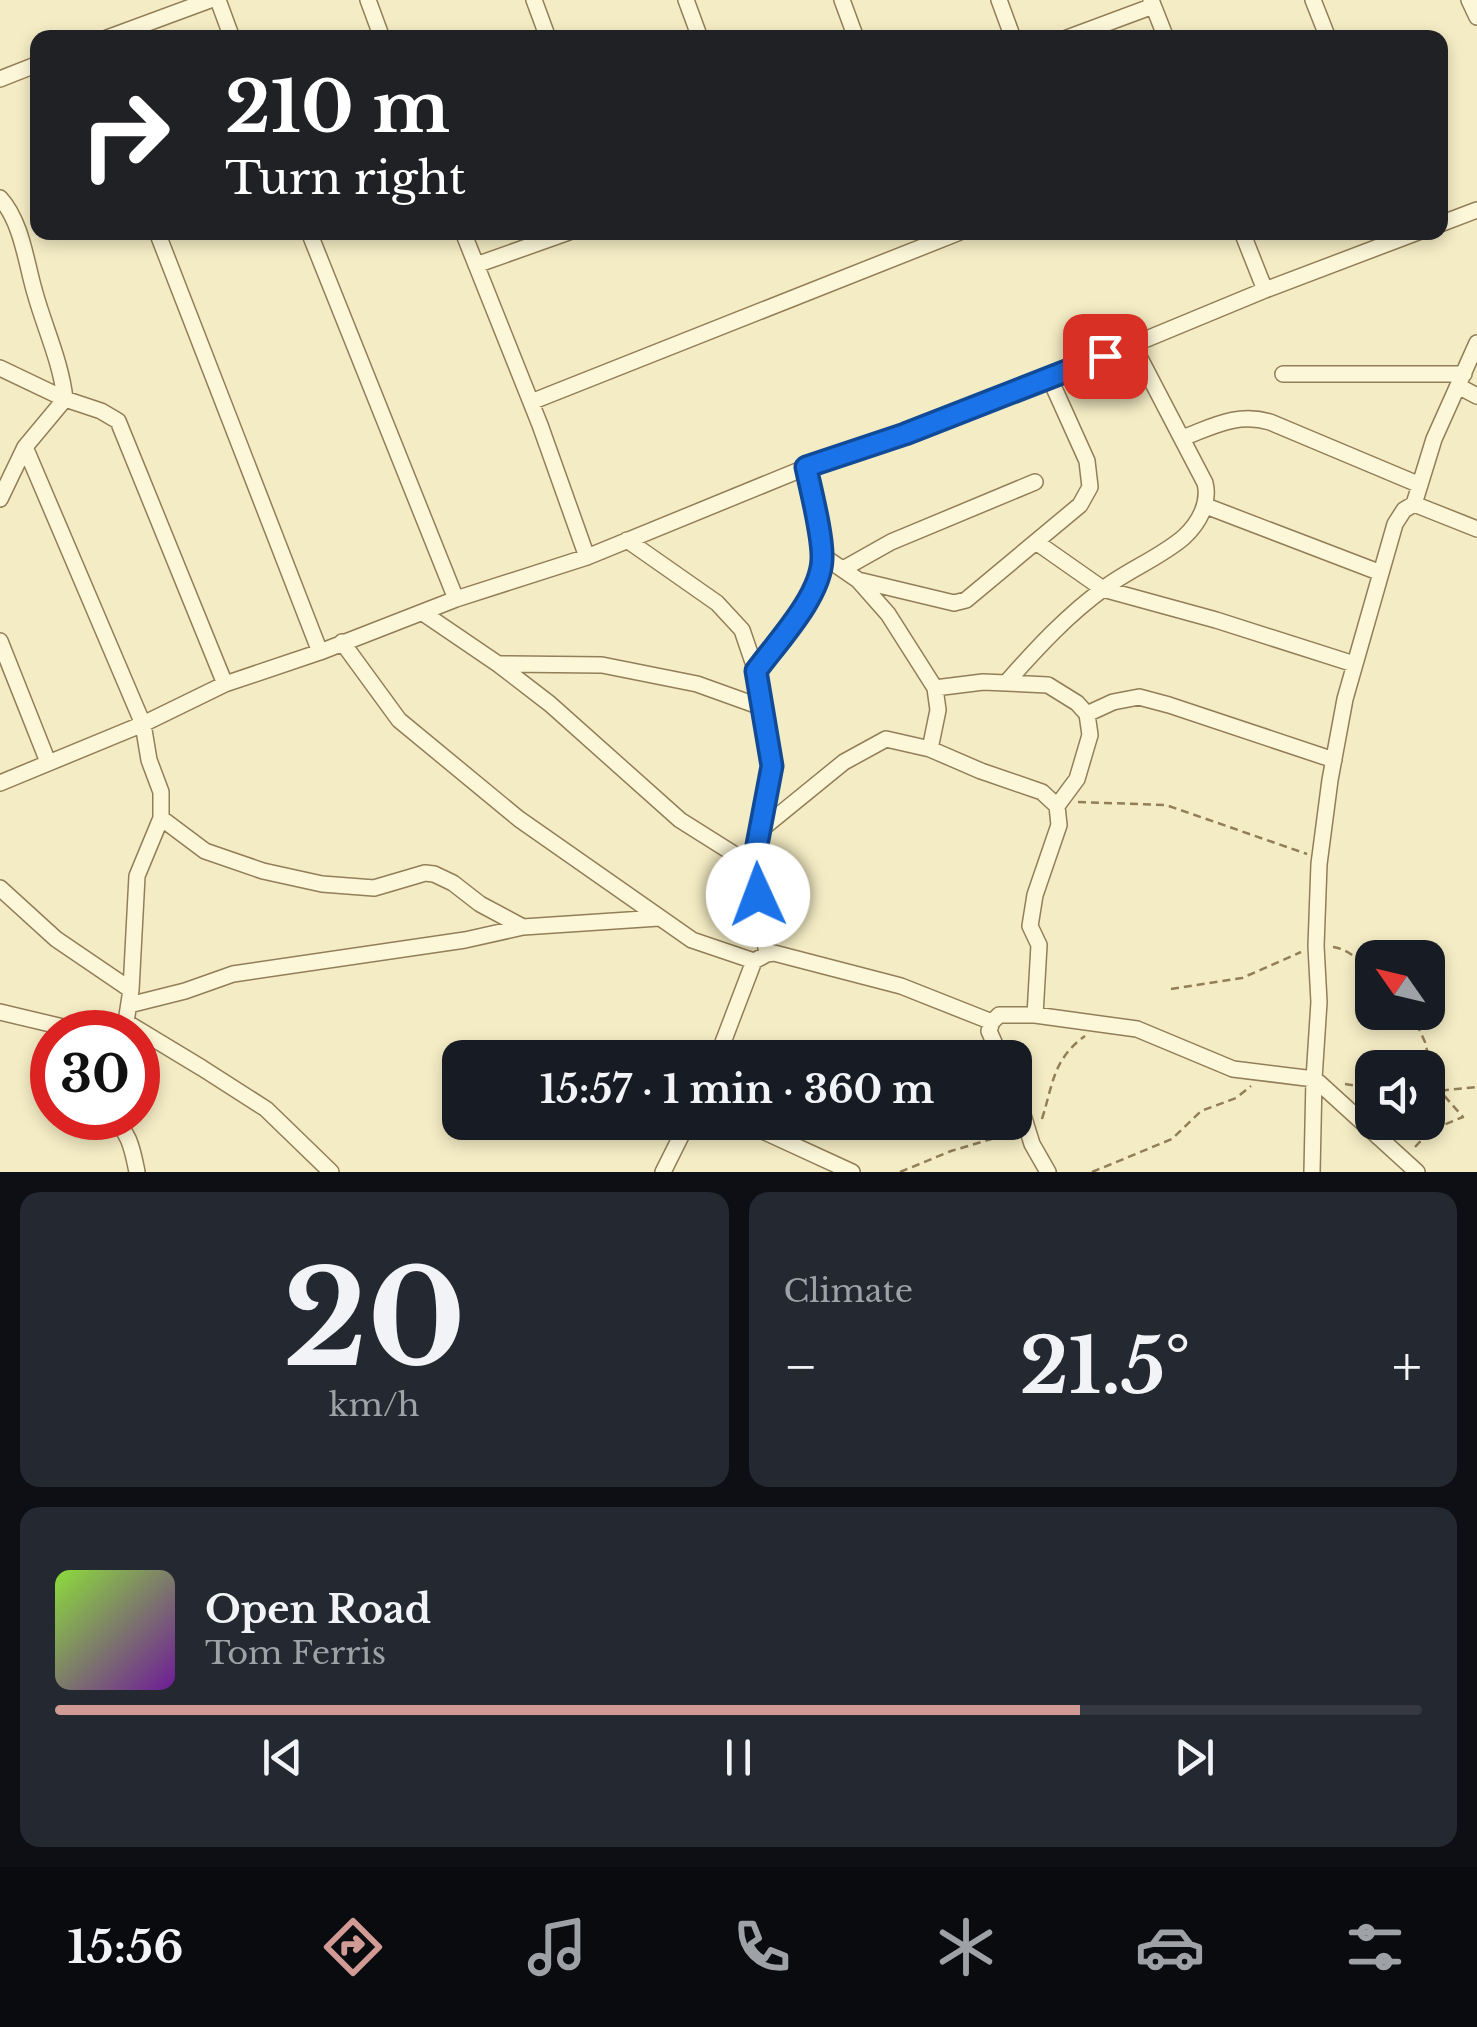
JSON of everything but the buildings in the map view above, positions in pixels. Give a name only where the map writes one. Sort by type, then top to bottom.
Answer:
[{"type":"street","points":[[130,30],[214,0],[228,30]]},
{"type":"street","points":[[368,0],[379,30]]},
{"type":"street","points":[[534,0],[545,30]]},
{"type":"street","points":[[686,0],[697,30]]},
{"type":"street","points":[[842,0],[853,30]]},
{"type":"street","points":[[999,0],[1010,30]]},
{"type":"street","points":[[1312,0],[1325,30]]},
{"type":"street","points":[[1469,0],[1477,17]]},
{"type":"street","points":[[1087,30],[1152,3],[1163,30]]},
{"type":"street","points":[[0,78],[30,67]]},
{"type":"street","points":[[0,198],[8,207],[21,243],[62,374],[65,399],[25,447],[0,499]]},
{"type":"street","points":[[1448,221],[1477,210]]},
{"type":"street","points":[[160,240],[320,652]]},
{"type":"street","points":[[312,240],[456,599]]},
{"type":"street","points":[[466,240],[532,402],[587,557]]},
{"type":"street","points":[[476,265],[546,240]]},
{"type":"street","points":[[532,402],[940,240]]},
{"type":"street","points":[[1245,240],[1265,290]]},
{"type":"street","points":[[0,783],[143,724],[226,684],[456,599],[587,557],[806,467],[1050,379],[1395,240]]},
{"type":"street","points":[[1312,1172],[1320,859],[1334,760],[1354,664],[1395,524],[1404,510],[1414,504],[1434,439],[1477,343]]},
{"type":"street","points":[[1006,684],[1041,643],[1103,588],[1186,536],[1206,506],[1205,483],[1133,345]]},
{"type":"street","points":[[0,368],[65,399],[101,410],[118,421],[226,684]]},
{"type":"street","points":[[1283,374],[1461,380],[1477,396]]},
{"type":"street","points":[[858,580],[954,603],[966,600],[1080,505],[1090,487],[1086,460],[1050,379]]},
{"type":"street","points":[[1182,438],[1230,420],[1252,417],[1420,485]]},
{"type":"street","points":[[25,447],[143,724],[148,760],[160,792],[161,818],[137,876],[127,1010]]},
{"type":"street","points":[[756,671],[819,579],[823,556],[806,467]]},
{"type":"street","points":[[843,570],[891,542],[1035,482]]},
{"type":"street","points":[[1414,504],[1477,530]]},
{"type":"street","points":[[1206,506],[1381,573]]},
{"type":"street","points":[[627,540],[717,603],[742,630],[756,671],[772,766],[753,866],[760,957],[725,1040]]},
{"type":"street","points":[[1036,542],[1103,588],[1354,664]]},
{"type":"street","points":[[823,556],[858,580],[888,614],[935,688],[938,710],[930,749]]},
{"type":"street","points":[[423,613],[550,704],[680,820],[753,866]]},
{"type":"street","points":[[0,641],[48,762]]},
{"type":"street","points":[[342,642],[398,720],[519,819],[692,940],[760,957],[774,953],[901,986],[992,1022]]},
{"type":"street","points":[[498,664],[602,665],[698,684],[762,708]]},
{"type":"street","points":[[935,688],[982,682],[1048,685],[1087,714],[1090,735],[1077,779],[1057,806]]},
{"type":"street","points":[[1087,714],[1113,702],[1138,697],[1334,760]]},
{"type":"street","points":[[758,832],[844,762],[886,740],[930,749],[1042,792],[1057,806],[1059,825],[1035,895],[1030,926],[1039,945],[1035,1015]]},
{"type":"street","points":[[161,818],[206,851],[263,871],[322,884],[374,888],[425,873],[434,874],[522,927]]},
{"type":"street","points":[[0,888],[56,939],[130,997],[185,991],[233,974],[465,940],[522,927],[659,918]]},
{"type":"street","points":[[0,1012],[30,1019]]},
{"type":"street","points":[[993,1040],[989,1031],[999,1015],[1035,1015],[1138,1028],[1233,1069],[1315,1080],[1417,1172]]},
{"type":"street","points":[[160,1047],[202,1068],[266,1110],[331,1172]]},
{"type":"street","points":[[128,1140],[136,1172]]},
{"type":"street","points":[[663,1172],[679,1140]]},
{"type":"street","points":[[782,1140],[852,1172]]},
{"type":"street","points":[[1031,1140],[1048,1172]]},
{"type":"path","points":[[1057,806],[1086,801],[1166,805],[1320,859]]},
{"type":"path","points":[[1171,989],[1242,978],[1316,946],[1340,948],[1355,957]]},
{"type":"path","points":[[1032,1128],[1057,1066],[1069,1048],[1088,1034]]},
{"type":"path","points":[[1092,1172],[1172,1139],[1201,1111],[1236,1098],[1266,1073]]},
{"type":"path","points":[[1445,1090],[1477,1087]]},
{"type":"path","points":[[1445,1096],[1463,1116],[1445,1124]]},
{"type":"path","points":[[900,1172],[951,1151],[1008,1140]]},
{"type":"path","points":[[1402,1160],[1421,1140]]},
{"type":"route","points":[[758,895],[753,866],[772,766],[756,671],[819,579],[823,556],[806,467],[905,434],[1105,356]]}]
